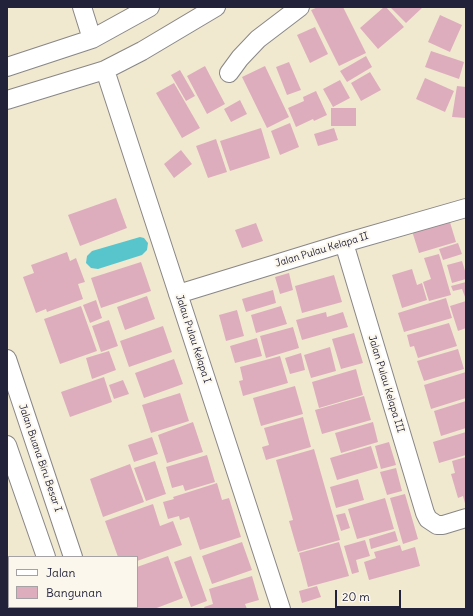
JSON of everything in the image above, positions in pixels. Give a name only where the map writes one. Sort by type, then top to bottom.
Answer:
[{"type":"street","points":[[82,7],[92,39]]},
{"type":"street","points":[[7,67],[92,39],[150,7]]},
{"type":"street","points":[[7,100],[105,70],[142,52],[216,7]]},
{"type":"street","points":[[229,73],[240,58],[258,39],[300,7]]},
{"type":"street","name":"Jalau Pulau Kelapa I","points":[[105,70],[281,609]]},
{"type":"street","name":"Jalan Pulau Kelapa II","points":[[178,294],[344,243],[466,208]]},
{"type":"street","name":"Jalan Pulau Kelapa III","points":[[344,243],[425,513],[432,523],[437,525],[443,525],[466,518]]},
{"type":"street","name":"Jalan Buana Biru Besar I","points":[[7,359],[73,556]]},
{"type":"street","points":[[7,445],[46,556]]},
{"type":"water","points":[[140,237],[144,238],[148,243],[147,250],[142,255],[98,269],[91,268],[86,263],[87,256],[92,251]]},
{"type":"building","points":[[318,7],[343,7],[366,53],[339,66],[311,10]]},
{"type":"building","points":[[384,7],[386,7],[404,27],[378,49],[360,28]]},
{"type":"building","points":[[390,7],[423,7],[406,23]]},
{"type":"building","points":[[440,15],[462,25],[450,52],[428,42]]},
{"type":"building","points":[[315,27],[328,54],[310,63],[297,35]]},
{"type":"building","points":[[431,51],[464,62],[459,79],[425,67]]},
{"type":"building","points":[[366,56],[372,67],[347,82],[340,71]]},
{"type":"building","points":[[289,62],[301,90],[287,95],[276,67]]},
{"type":"building","points":[[205,66],[225,104],[207,114],[187,76]]},
{"type":"building","points":[[265,66],[289,117],[267,128],[242,77]]},
{"type":"building","points":[[180,70],[195,96],[186,101],[171,75]]},
{"type":"building","points":[[370,72],[381,90],[361,101],[351,83]]},
{"type":"building","points":[[425,78],[454,91],[445,112],[416,99]]},
{"type":"building","points":[[340,80],[350,98],[333,107],[323,89]]},
{"type":"building","points":[[174,83],[200,128],[182,138],[156,93]]},
{"type":"building","points":[[457,86],[466,87],[466,118],[452,117]]},
{"type":"building","points":[[316,91],[327,115],[314,121],[313,119],[296,127],[288,108],[304,101],[303,97]]},
{"type":"building","points":[[240,100],[247,114],[231,122],[224,109]]},
{"type":"building","points":[[331,108],[356,108],[356,126],[331,126]]},
{"type":"building","points":[[290,123],[299,147],[280,155],[271,131]]},
{"type":"building","points":[[261,128],[270,158],[230,171],[220,141]]},
{"type":"building","points":[[334,128],[338,140],[318,146],[314,134]]},
{"type":"building","points":[[216,139],[227,172],[208,178],[196,146]]},
{"type":"building","points":[[181,150],[192,164],[174,178],[164,164]]},
{"type":"building","points":[[116,198],[127,228],[80,246],[68,215]]},
{"type":"building","points":[[449,219],[456,242],[419,253],[412,231]]},
{"type":"building","points":[[256,223],[263,241],[242,248],[235,230]]},
{"type":"building","points":[[458,243],[462,254],[443,260],[439,249]]},
{"type":"building","points":[[67,252],[70,261],[76,258],[85,282],[78,284],[83,299],[47,312],[46,309],[36,313],[23,277],[34,273],[31,265]]},
{"type":"building","points":[[439,254],[451,295],[429,301],[423,282],[431,279],[424,258]]},
{"type":"building","points":[[462,261],[466,279],[452,283],[447,265]]},
{"type":"building","points":[[141,262],[151,291],[101,308],[91,278]]},
{"type":"building","points":[[412,269],[417,285],[422,283],[427,300],[402,308],[392,275]]},
{"type":"building","points":[[289,273],[293,290],[280,294],[275,277]]},
{"type":"building","points":[[334,275],[342,302],[302,313],[295,286]]},
{"type":"building","points":[[466,282],[466,297],[462,289],[453,291],[451,286]]},
{"type":"building","points":[[273,290],[276,303],[246,312],[242,299]]},
{"type":"building","points":[[147,296],[155,319],[125,330],[117,307]]},
{"type":"building","points":[[446,298],[452,318],[404,332],[398,313]]},
{"type":"building","points":[[96,300],[102,318],[90,323],[83,305]]},
{"type":"building","points":[[466,301],[466,328],[458,331],[450,306]]},
{"type":"building","points":[[81,306],[97,351],[60,364],[44,319]]},
{"type":"building","points":[[281,306],[287,324],[256,333],[251,315]]},
{"type":"building","points":[[237,310],[244,336],[226,341],[219,315]]},
{"type":"building","points":[[326,312],[327,317],[343,312],[348,327],[302,340],[296,320]]},
{"type":"building","points":[[109,320],[118,346],[101,352],[92,326]]},
{"type":"building","points":[[449,323],[457,346],[418,358],[414,346],[410,347],[407,335]]},
{"type":"building","points":[[163,326],[172,352],[129,367],[120,341]]},
{"type":"building","points":[[293,327],[299,348],[266,358],[260,336]]},
{"type":"building","points":[[354,333],[363,363],[341,369],[332,339]]},
{"type":"building","points":[[257,338],[262,356],[235,363],[230,346]]},
{"type":"building","points":[[330,347],[336,371],[311,378],[304,355]]},
{"type":"building","points":[[458,349],[464,369],[424,381],[417,361]]},
{"type":"building","points":[[109,351],[116,370],[92,379],[86,358]]},
{"type":"building","points":[[301,353],[305,370],[290,374],[285,358]]},
{"type":"building","points":[[280,356],[288,383],[243,396],[239,381],[243,380],[240,367]]},
{"type":"building","points":[[174,359],[183,384],[144,398],[135,373]]},
{"type":"building","points":[[356,369],[363,395],[319,408],[312,382]]},
{"type":"building","points":[[466,372],[466,398],[431,409],[424,385]]},
{"type":"building","points":[[104,377],[112,402],[70,417],[61,392]]},
{"type":"building","points":[[123,380],[129,394],[114,399],[109,385]]},
{"type":"building","points":[[295,386],[303,414],[261,426],[253,398]]},
{"type":"building","points":[[180,393],[189,421],[151,433],[142,405]]},
{"type":"building","points":[[364,396],[371,420],[322,434],[315,410]]},
{"type":"building","points":[[466,401],[466,428],[441,436],[434,411]]},
{"type":"building","points":[[303,417],[311,447],[266,460],[262,447],[269,445],[264,428]]},
{"type":"building","points":[[193,422],[203,452],[167,463],[158,435]]},
{"type":"building","points":[[373,422],[378,442],[341,453],[335,433]]},
{"type":"building","points":[[466,432],[466,455],[439,463],[433,442]]},
{"type":"building","points":[[152,437],[158,454],[134,462],[128,445]]},
{"type":"building","points":[[389,442],[396,465],[381,469],[375,446]]},
{"type":"building","points":[[371,446],[378,468],[337,480],[330,458]]},
{"type":"building","points":[[314,449],[340,540],[298,552],[289,521],[293,520],[276,460]]},
{"type":"building","points":[[207,455],[215,482],[185,491],[183,485],[172,488],[166,467]]},
{"type":"building","points":[[466,457],[466,507],[463,496],[458,498],[451,474],[455,473],[452,461]]},
{"type":"building","points":[[155,461],[166,494],[146,501],[134,468]]},
{"type":"building","points":[[130,464],[144,502],[103,517],[90,479]]},
{"type":"building","points":[[396,468],[402,491],[387,495],[380,472]]},
{"type":"building","points":[[358,479],[364,500],[336,508],[330,487]]},
{"type":"building","points":[[217,483],[222,500],[229,498],[241,537],[200,550],[189,517],[180,520],[179,516],[168,519],[163,502],[174,499],[173,497]]},
{"type":"building","points":[[405,494],[418,539],[403,544],[390,498]]},
{"type":"building","points":[[385,498],[394,529],[357,539],[348,509]]},
{"type":"building","points":[[153,504],[160,526],[173,521],[182,545],[138,561],[138,556],[118,556],[105,521]]},
{"type":"building","points":[[345,513],[350,528],[341,531],[336,515]]},
{"type":"building","points":[[395,531],[398,541],[371,549],[369,539]]},
{"type":"building","points":[[365,540],[370,556],[356,560],[359,572],[352,574],[344,546]]},
{"type":"building","points":[[242,542],[252,570],[212,584],[202,556]]},
{"type":"building","points":[[339,542],[349,576],[308,587],[299,553]]},
{"type":"building","points":[[400,545],[402,551],[415,547],[420,566],[369,580],[364,562],[376,558],[374,552]]},
{"type":"building","points":[[168,556],[183,598],[154,609],[136,609],[138,608],[138,567]]},
{"type":"building","points":[[191,556],[207,601],[191,607],[174,562]]},
{"type":"building","points":[[252,576],[259,600],[245,604],[247,609],[205,609],[204,607],[213,604],[209,589]]},
{"type":"building","points":[[317,586],[321,597],[302,603],[299,591]]},
{"type":"building","points":[[22,608],[23,609],[7,609]]}]
